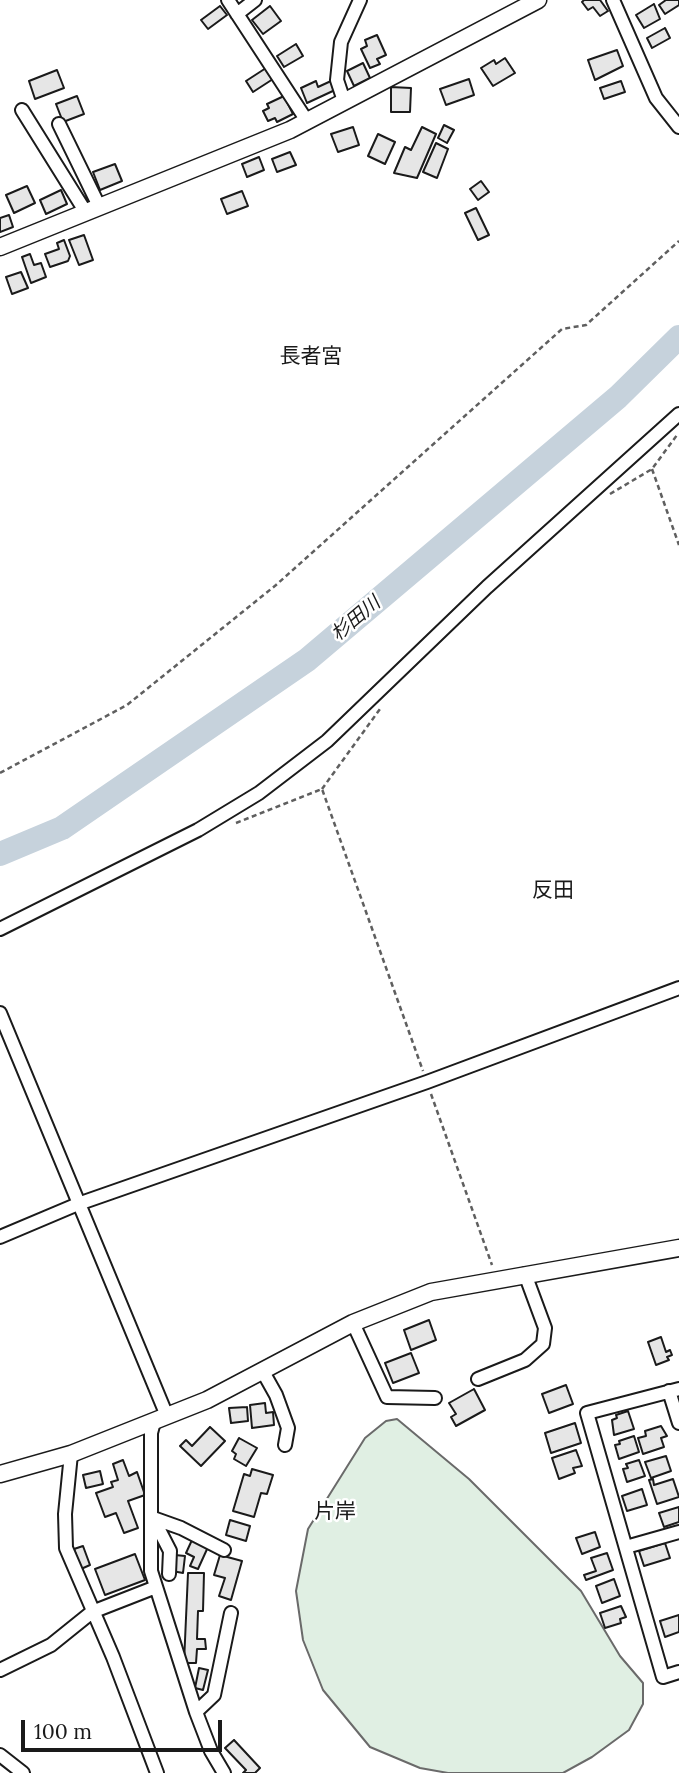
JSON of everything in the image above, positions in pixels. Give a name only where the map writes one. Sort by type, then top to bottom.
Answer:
[{"type":"street","points":[[228,0],[307,121]]},
{"type":"street","points":[[237,14],[255,0]]},
{"type":"street","points":[[344,101],[337,80],[341,42],[360,0]]},
{"type":"street","points":[[0,247],[307,121],[538,0]]},
{"type":"street","points":[[612,0],[656,98],[679,127]]},
{"type":"street","points":[[22,110],[92,208]]},
{"type":"street","points":[[58,124],[92,208]]},
{"type":"street","points":[[0,929],[198,830],[259,793],[327,741],[487,587],[679,414]]},
{"type":"street","points":[[0,1237],[78,1204],[427,1082],[679,988]]},
{"type":"street","points":[[0,1013],[78,1204],[160,1419]]},
{"type":"street","points":[[0,1474],[71,1454],[207,1400],[353,1323],[431,1292],[679,1248]]},
{"type":"street","points":[[478,1379],[525,1360],[543,1344],[544,1328],[525,1274]]},
{"type":"street","points":[[353,1323],[387,1397],[435,1398]]},
{"type":"street","points":[[262,1370],[276,1395],[288,1428],[285,1446]]},
{"type":"street","points":[[679,1423],[674,1390],[587,1413],[663,1676],[679,1672]]},
{"type":"street","points":[[160,1419],[151,1433],[153,1518],[150,1571],[211,1751],[224,1773]]},
{"type":"street","points":[[71,1454],[65,1514],[66,1548],[113,1657],[157,1773]]},
{"type":"street","points":[[153,1518],[181,1528],[224,1550]]},
{"type":"street","points":[[153,1518],[170,1551],[169,1574]]},
{"type":"street","points":[[626,1547],[679,1532]]},
{"type":"street","points":[[0,1670],[51,1645],[92,1612],[156,1587]]},
{"type":"street","points":[[197,1712],[214,1695],[231,1613]]},
{"type":"street","points":[[0,1755],[23,1773]]},
{"type":"path","points":[[0,773],[77,734],[138,696],[276,585],[562,329],[586,325],[679,241]]},
{"type":"path","points":[[679,432],[652,469],[679,544]]},
{"type":"path","points":[[234,824],[322,789],[382,706]]},
{"type":"path","points":[[322,789],[497,1279]]},
{"type":"green space","points":[[397,1419],[469,1479],[581,1591],[620,1656],[643,1683],[643,1704],[629,1730],[592,1757],[563,1773],[448,1773],[420,1768],[370,1747],[323,1690],[303,1640],[296,1591],[308,1529],[365,1438],[386,1421]]},
{"type":"building","points":[[600,0],[608,11],[600,16],[593,7],[588,10],[582,2]]},
{"type":"building","points":[[666,0],[679,0],[679,5],[665,14],[659,5]]},
{"type":"building","points":[[654,4],[660,19],[644,28],[636,15]]},
{"type":"building","points":[[220,6],[227,15],[208,29],[201,20]]},
{"type":"building","points":[[270,6],[281,21],[263,34],[252,20]]},
{"type":"building","points":[[665,28],[670,38],[652,48],[647,38]]},
{"type":"building","points":[[377,35],[386,55],[377,59],[380,64],[370,68],[361,49],[367,46],[365,40]]},
{"type":"building","points":[[296,44],[303,56],[284,67],[277,56]]},
{"type":"building","points":[[617,50],[623,66],[595,80],[588,60]]},
{"type":"building","points":[[505,58],[515,73],[493,86],[481,68],[494,60],[496,64]]},
{"type":"building","points":[[363,63],[370,78],[354,86],[347,71]]},
{"type":"building","points":[[266,68],[273,79],[253,92],[246,81]]},
{"type":"building","points":[[57,70],[64,88],[35,99],[29,81]]},
{"type":"building","points":[[469,79],[474,95],[446,105],[440,89]]},
{"type":"building","points":[[316,81],[318,87],[331,81],[335,90],[307,103],[301,88]]},
{"type":"building","points":[[621,81],[625,92],[604,99],[600,88]]},
{"type":"building","points":[[391,87],[411,88],[410,112],[391,112]]},
{"type":"building","points":[[77,96],[84,114],[63,122],[56,104]]},
{"type":"building","points":[[284,96],[293,114],[277,122],[275,118],[268,121],[263,111],[269,108],[267,104]]},
{"type":"building","points":[[444,125],[454,130],[447,143],[438,138]]},
{"type":"building","points":[[353,127],[359,145],[338,152],[331,134]]},
{"type":"building","points":[[422,127],[436,134],[417,178],[394,173],[405,147],[411,150]]},
{"type":"building","points":[[378,134],[395,142],[385,164],[368,156]]},
{"type":"building","points":[[436,143],[448,149],[437,178],[423,172]]},
{"type":"building","points":[[290,152],[296,165],[277,172],[272,159]]},
{"type":"building","points":[[259,157],[264,170],[247,177],[242,164]]},
{"type":"building","points":[[115,164],[122,181],[100,190],[93,172]]},
{"type":"building","points":[[481,181],[489,192],[478,200],[470,189]]},
{"type":"building","points":[[27,186],[35,203],[14,213],[6,195]]},
{"type":"building","points":[[61,190],[67,204],[46,214],[40,200]]},
{"type":"building","points":[[242,191],[248,206],[227,214],[221,199]]},
{"type":"building","points":[[476,208],[489,235],[478,240],[465,213]]},
{"type":"building","points":[[9,215],[13,227],[0,232],[0,218]]},
{"type":"building","points":[[84,235],[93,260],[79,265],[69,240]]},
{"type":"building","points":[[64,240],[70,256],[68,261],[50,267],[45,254],[59,249],[57,243]]},
{"type":"building","points":[[30,254],[34,265],[41,263],[46,277],[31,283],[22,257]]},
{"type":"building","points":[[21,272],[28,288],[12,294],[6,277]]},
{"type":"building","points":[[429,1320],[436,1340],[411,1350],[404,1330]]},
{"type":"building","points":[[661,1337],[666,1352],[670,1350],[672,1355],[667,1357],[669,1360],[656,1365],[648,1342]]},
{"type":"building","points":[[411,1353],[419,1373],[393,1383],[385,1363]]},
{"type":"building","points":[[566,1385],[573,1404],[549,1413],[542,1394]]},
{"type":"building","points":[[474,1389],[485,1410],[456,1426],[451,1417],[456,1414],[449,1403]]},
{"type":"building","points":[[265,1403],[266,1413],[273,1412],[274,1425],[252,1428],[250,1405]]},
{"type":"building","points":[[247,1407],[248,1421],[231,1423],[229,1408]]},
{"type":"building","points":[[628,1411],[634,1429],[614,1435],[612,1420],[617,1418],[616,1415]]},
{"type":"building","points":[[575,1423],[581,1443],[551,1453],[545,1433]]},
{"type":"building","points":[[661,1426],[667,1436],[661,1438],[664,1447],[643,1454],[638,1438],[646,1436],[645,1431]]},
{"type":"building","points":[[210,1427],[225,1441],[201,1466],[180,1446],[186,1440],[192,1446]]},
{"type":"building","points":[[634,1436],[639,1452],[619,1459],[615,1445]]},
{"type":"building","points":[[239,1438],[257,1448],[246,1466],[234,1459],[236,1454],[232,1451]]},
{"type":"building","points":[[576,1450],[582,1466],[573,1468],[575,1473],[559,1479],[552,1458]]},
{"type":"building","points":[[666,1456],[671,1471],[651,1478],[645,1462]]},
{"type":"building","points":[[123,1460],[129,1476],[137,1472],[145,1495],[128,1501],[138,1528],[124,1533],[116,1513],[105,1517],[96,1493],[113,1487],[111,1482],[118,1480],[113,1464]]},
{"type":"building","points":[[639,1460],[645,1476],[627,1482],[623,1469],[628,1468],[626,1464]]},
{"type":"building","points":[[252,1469],[273,1475],[267,1494],[261,1493],[254,1517],[233,1511],[244,1474],[250,1476]]},
{"type":"building","points":[[100,1471],[103,1484],[86,1488],[83,1475]]},
{"type":"building","points":[[653,1479],[654,1485],[673,1479],[679,1497],[657,1504],[649,1480]]},
{"type":"building","points":[[642,1489],[647,1505],[627,1511],[622,1496]]},
{"type":"building","points":[[679,1507],[679,1522],[664,1527],[659,1513]]},
{"type":"building","points":[[230,1520],[250,1526],[246,1541],[226,1535]]},
{"type":"building","points":[[595,1532],[600,1547],[582,1554],[576,1538]]},
{"type":"building","points":[[192,1540],[208,1547],[198,1569],[190,1566],[194,1557],[186,1553]]},
{"type":"building","points":[[665,1543],[670,1558],[644,1566],[639,1551]]},
{"type":"building","points":[[83,1546],[90,1565],[81,1569],[74,1549]]},
{"type":"building","points":[[607,1553],[613,1570],[586,1580],[584,1575],[596,1571],[591,1558]]},
{"type":"building","points":[[135,1554],[145,1580],[105,1595],[95,1569]]},
{"type":"building","points":[[175,1555],[185,1556],[183,1573],[172,1571]]},
{"type":"building","points":[[220,1555],[242,1561],[231,1600],[219,1596],[225,1578],[214,1575]]},
{"type":"building","points":[[188,1573],[204,1573],[203,1611],[198,1611],[197,1639],[205,1639],[206,1649],[197,1649],[196,1663],[184,1663]]},
{"type":"building","points":[[614,1579],[620,1596],[602,1603],[596,1586]]},
{"type":"building","points":[[621,1606],[626,1617],[620,1619],[621,1623],[605,1628],[600,1613]]},
{"type":"building","points":[[679,1615],[679,1632],[665,1637],[660,1621]]},
{"type":"building","points":[[199,1668],[208,1670],[203,1690],[195,1688]]},
{"type":"building","points":[[234,1740],[260,1768],[255,1773],[243,1773],[246,1770],[225,1748]]},
{"type":"waterway","name":"杉田川","points":[[0,854],[62,828],[307,660],[618,397],[679,337]]},
{"type":"district","name":"長者宮","points":[[311,357]]},
{"type":"district","name":"反田","points":[[553,891]]},
{"type":"district","name":"片岸","points":[[335,1512]]}]
